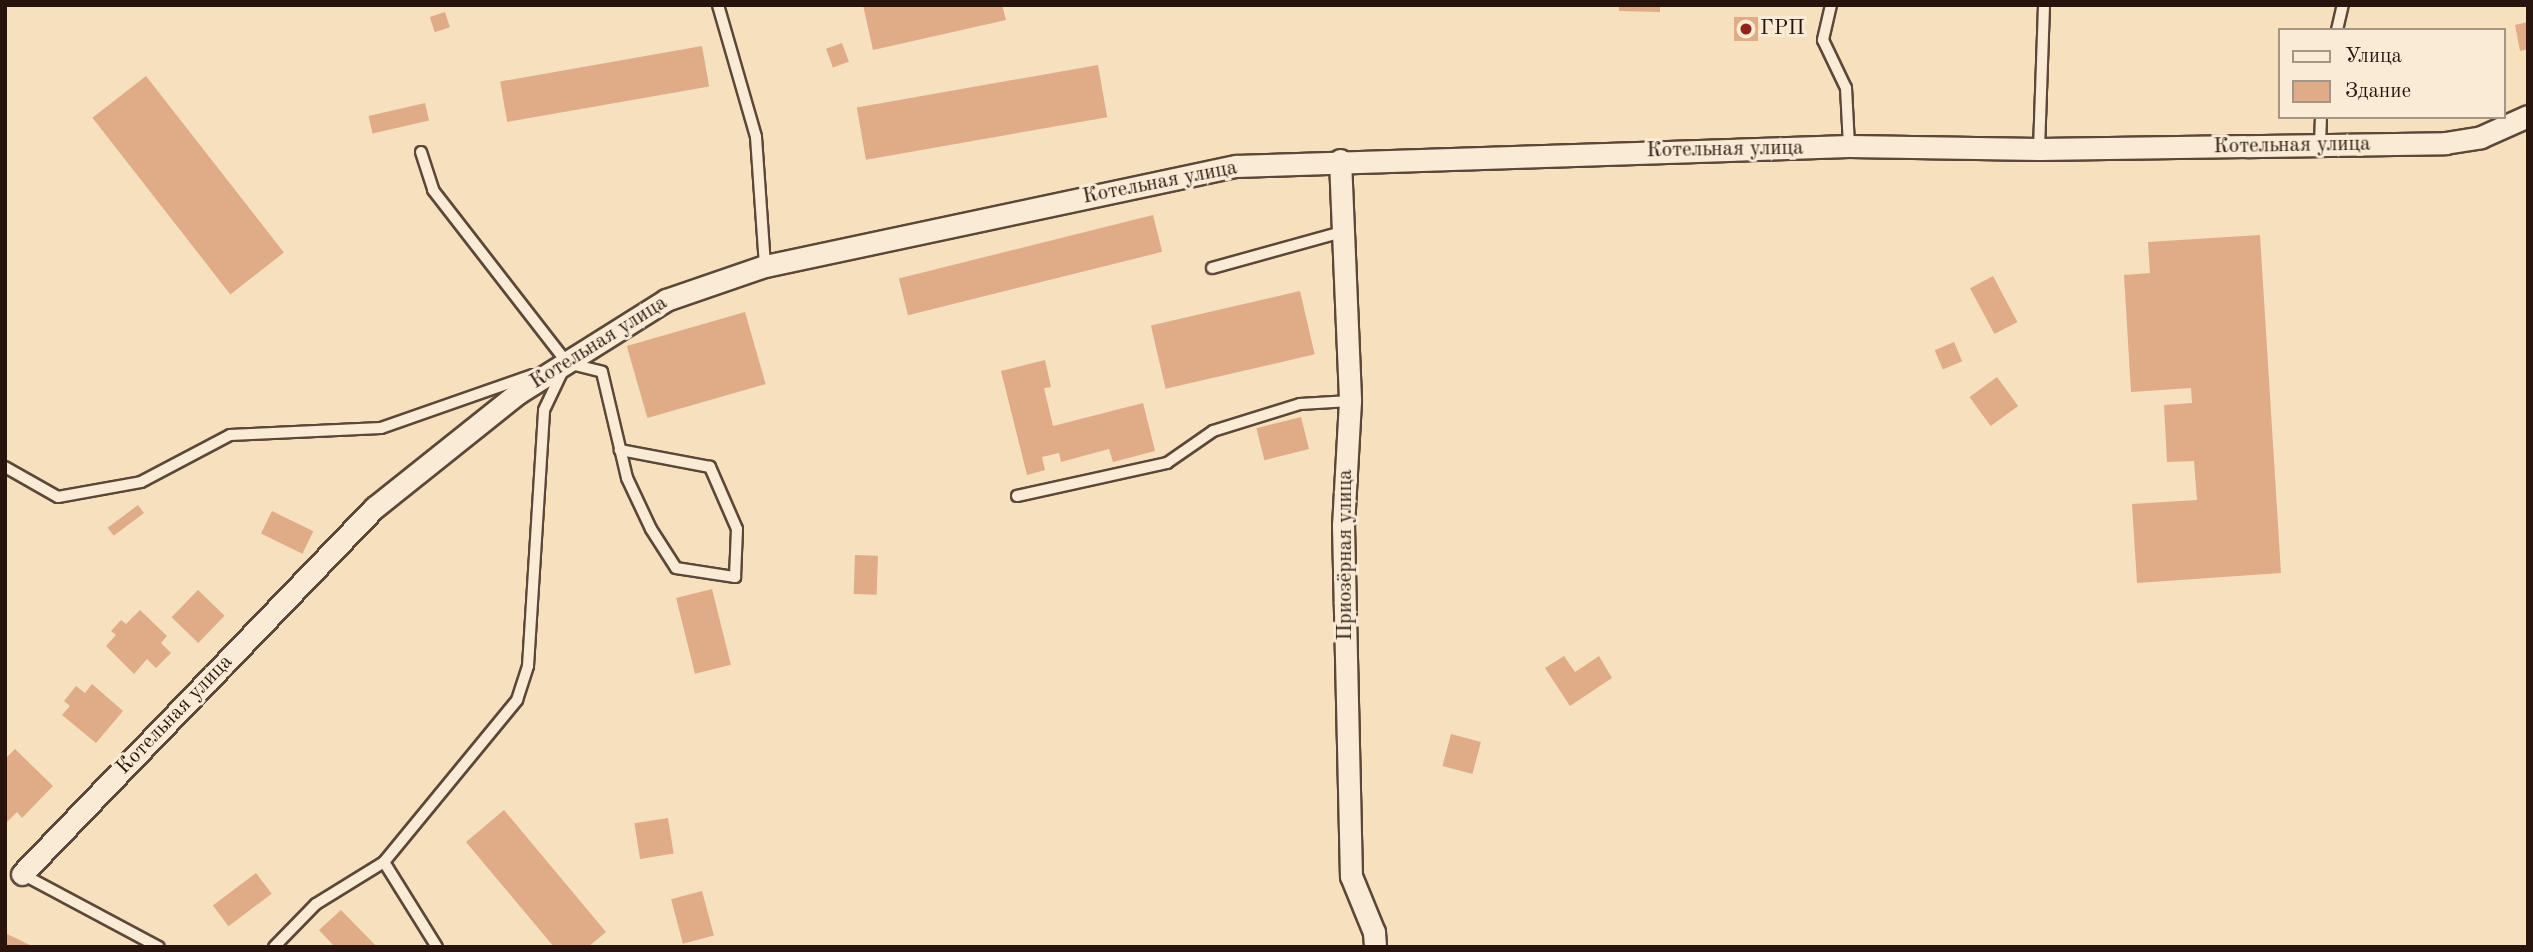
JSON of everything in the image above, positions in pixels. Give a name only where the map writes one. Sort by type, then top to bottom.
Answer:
[{"type":"street","name":"Котельная улица","points":[[22,874],[374,508],[518,393],[666,300],[765,266],[1236,166],[1340,160],[1849,146],[2039,149],[2445,143],[2481,137],[2528,116]]},
{"type":"street","name":"Приозёрная улица","points":[[1340,160],[1350,401],[1343,525],[1351,876],[1374,932],[1375,947]]},
{"type":"lane","points":[[718,5],[756,137],[765,266]]},
{"type":"lane","points":[[1831,5],[1823,40],[1846,88],[1849,146]]},
{"type":"lane","points":[[2039,149],[2043,5]]},
{"type":"lane","points":[[2337,28],[2343,5]]},
{"type":"lane","points":[[2320,145],[2321,119]]},
{"type":"lane","points":[[421,152],[433,190],[567,363]]},
{"type":"lane","points":[[1212,268],[1342,232]]},
{"type":"lane","points":[[274,947],[316,904],[384,862],[517,700],[528,666],[544,410],[567,363]]},
{"type":"lane","points":[[5,467],[58,497],[141,482],[230,435],[381,428],[567,363],[602,372],[626,478],[651,530],[677,568],[735,577],[737,529],[710,467],[620,450]]},
{"type":"lane","points":[[1017,496],[1167,463],[1213,431],[1300,404],[1350,401]]},
{"type":"lane","points":[[384,862],[436,947]]},
{"type":"lane","points":[[22,874],[159,947]]},
{"type":"building","points":[[863,5],[1002,5],[1006,20],[873,50]]},
{"type":"building","points":[[1619,5],[1660,5],[1660,12],[1619,11]]},
{"type":"building","points":[[445,12],[450,27],[435,32],[430,17]]},
{"type":"building","name":"ГРП","points":[[1734,17],[1758,17],[1758,41],[1734,41]]},
{"type":"building","points":[[2528,22],[2528,49],[2520,51],[2515,25]]},
{"type":"building","points":[[842,43],[849,62],[833,68],[826,49]]},
{"type":"building","points":[[702,46],[709,86],[507,122],[500,82]]},
{"type":"building","points":[[1098,65],[1107,117],[866,160],[857,108]]},
{"type":"building","points":[[146,76],[284,253],[230,294],[92,118]]},
{"type":"building","points":[[425,103],[429,121],[373,134],[368,116]]},
{"type":"building","points":[[1153,215],[1162,252],[908,315],[899,278]]},
{"type":"building","points":[[2260,235],[2281,573],[2137,583],[2132,504],[2197,500],[2194,461],[2167,462],[2164,405],[2192,403],[2191,388],[2131,392],[2124,275],[2150,273],[2148,242]]},
{"type":"building","points":[[1993,276],[2017,322],[1994,334],[1970,288]]},
{"type":"building","points":[[1300,291],[1315,354],[1166,389],[1151,325]]},
{"type":"building","points":[[745,312],[766,384],[647,418],[627,346]]},
{"type":"building","points":[[1954,342],[1962,361],[1943,370],[1935,350]]},
{"type":"building","points":[[1045,360],[1051,387],[1044,388],[1053,426],[1143,403],[1155,451],[1113,462],[1109,449],[1061,462],[1059,453],[1042,457],[1045,470],[1027,475],[1001,371]]},
{"type":"building","points":[[1997,377],[2018,406],[1991,426],[1969,397]]},
{"type":"building","points":[[1301,417],[1309,449],[1264,460],[1256,428]]},
{"type":"building","points":[[138,505],[144,513],[114,536],[108,528]]},
{"type":"building","points":[[272,511],[313,531],[302,554],[261,533]]},
{"type":"building","points":[[855,555],[878,556],[877,595],[854,594]]},
{"type":"building","points":[[712,589],[731,665],[695,674],[676,598]]},
{"type":"building","points":[[198,590],[225,616],[198,643],[172,617]]},
{"type":"building","points":[[140,610],[167,636],[161,643],[171,653],[156,668],[147,659],[134,674],[106,646],[116,635],[111,631],[121,620],[126,624]]},
{"type":"building","points":[[1564,656],[1575,672],[1599,656],[1612,678],[1570,706],[1545,668]]},
{"type":"building","points":[[92,684],[123,711],[96,743],[62,715],[70,706],[64,701],[76,686],[85,693]]},
{"type":"building","points":[[1451,734],[1481,742],[1472,774],[1442,766]]},
{"type":"building","points":[[15,749],[53,786],[22,818],[17,812],[5,824],[5,759]]},
{"type":"building","points":[[504,810],[606,932],[588,947],[554,947],[466,842]]},
{"type":"building","points":[[668,818],[674,854],[640,859],[634,823]]},
{"type":"building","points":[[256,873],[272,894],[229,926],[213,905]]},
{"type":"building","points":[[702,891],[714,935],[683,944],[671,899]]},
{"type":"building","points":[[341,910],[377,947],[335,947],[319,930]]},
{"type":"building","points":[[5,933],[34,947],[5,947]]},
{"type":"place","name":"ГРП","points":[[1746,29]]}]
